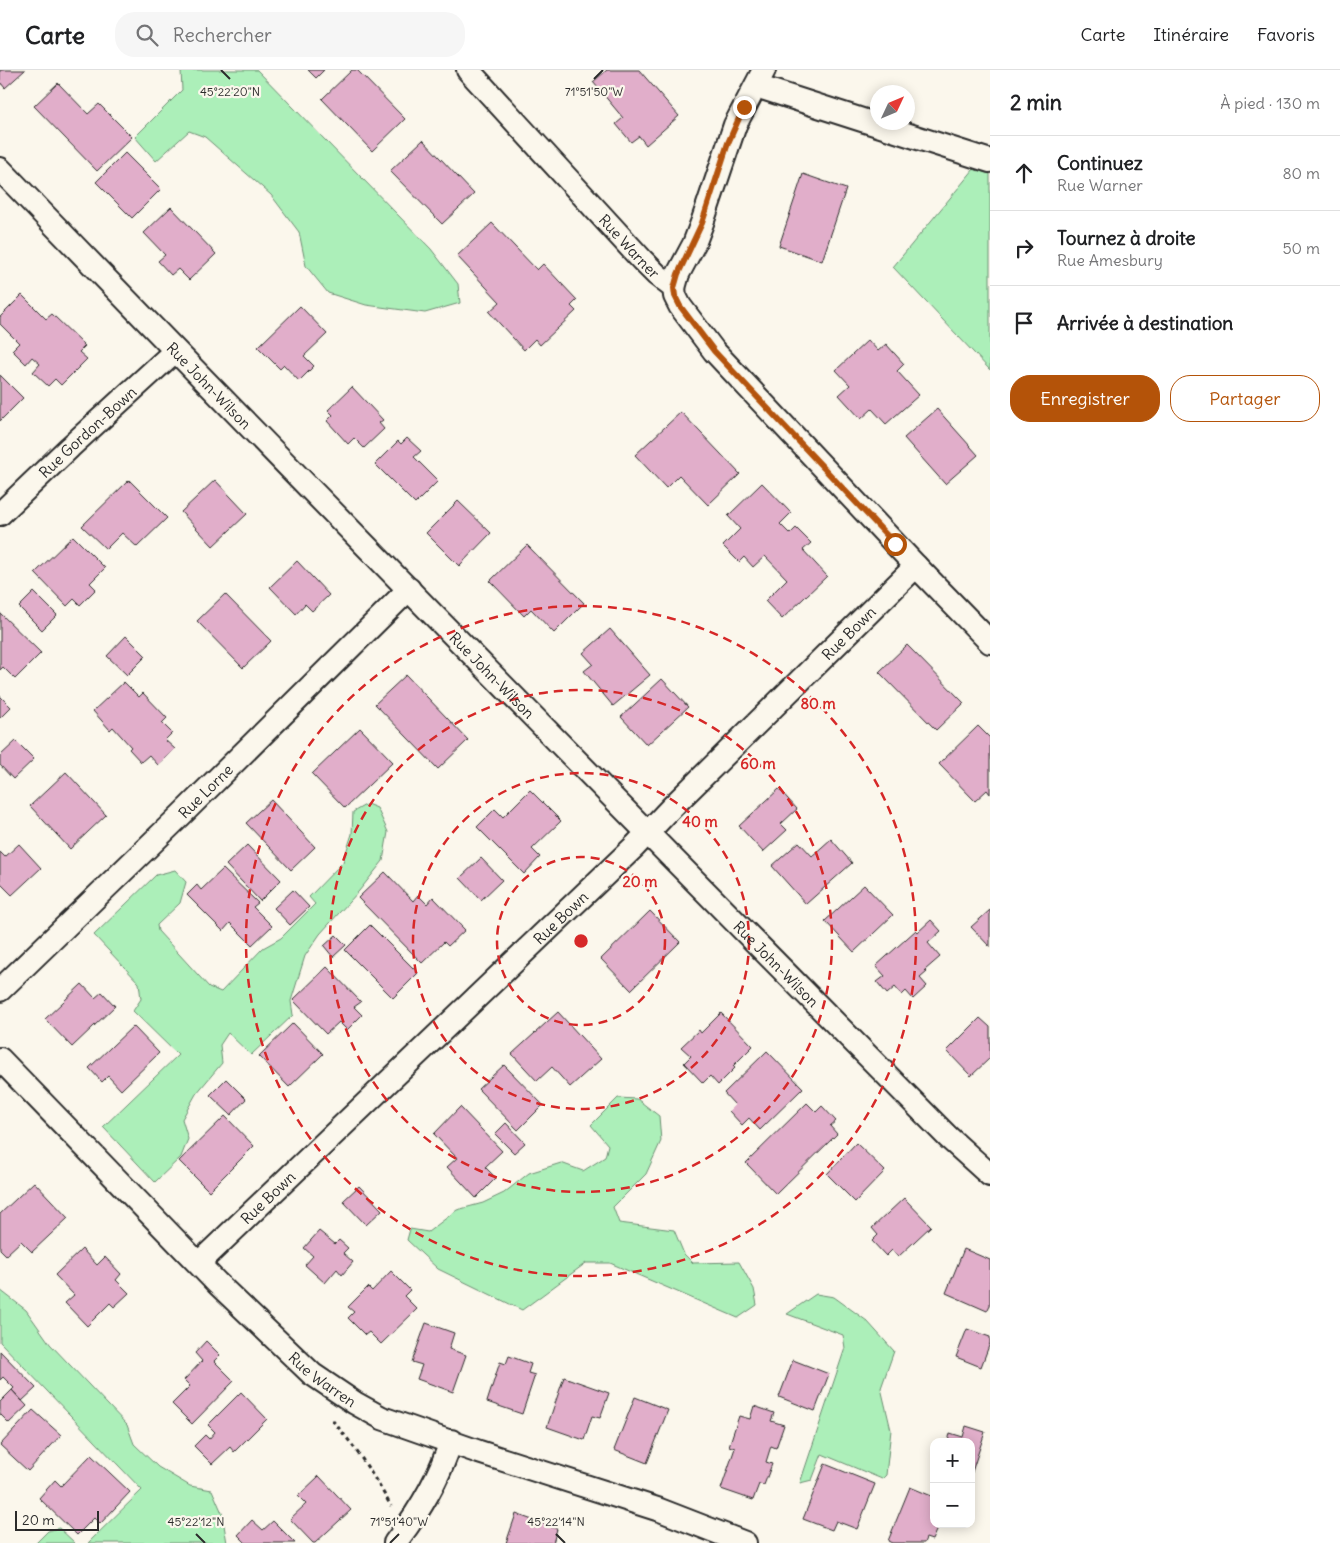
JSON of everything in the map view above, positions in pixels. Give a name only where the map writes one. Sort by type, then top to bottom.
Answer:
[{"type":"street","name":"Rue Warner","points":[[468,70],[642,260],[674,288],[675,296],[680,306],[714,351],[990,642]]},
{"type":"street","points":[[674,288],[678,274],[702,223],[735,125],[760,78],[990,161]]},
{"type":"street","name":"Rue John-Wilson","points":[[0,169],[647,833],[948,1136],[990,1175]]},
{"type":"street","name":"Rue Gordon-Bown","points":[[0,514],[175,350]]},
{"type":"street","name":"Rue Bown","points":[[199,1263],[647,833],[672,806],[916,566]]},
{"type":"street","name":"Rue Lorne","points":[[0,990],[409,589]]},
{"type":"street","name":"Rue Warren","points":[[0,1059],[199,1263],[291,1354],[327,1386],[382,1418],[660,1510],[744,1543]]},
{"type":"street","points":[[398,1538],[431,1490],[446,1459],[451,1442]]},
{"type":"path","points":[[327,1386],[315,1401],[346,1436],[377,1481],[394,1511],[398,1538]]},
{"type":"green space","points":[[181,70],[257,70],[431,249],[458,284],[460,303],[425,313],[366,305],[328,293],[306,266],[299,232],[271,195],[205,137],[189,131],[156,161],[135,137],[182,90]]},
{"type":"green space","points":[[974,169],[990,174],[990,370],[893,267]]},
{"type":"green space","points":[[367,804],[377,808],[388,832],[383,861],[320,934],[305,956],[291,1001],[293,1015],[251,1055],[228,1033],[220,1045],[222,1063],[196,1094],[182,1119],[188,1139],[181,1157],[155,1182],[103,1127],[178,1055],[133,1011],[141,999],[139,983],[94,935],[156,875],[175,870],[186,882],[180,903],[157,925],[158,931],[209,987],[221,992],[263,948],[281,938],[315,904],[309,897],[343,862],[352,834],[353,812]]},
{"type":"green space","points":[[618,1098],[637,1099],[659,1116],[661,1141],[646,1174],[613,1207],[619,1223],[674,1230],[684,1254],[693,1263],[739,1262],[754,1289],[757,1305],[738,1318],[610,1263],[586,1263],[522,1310],[438,1269],[407,1240],[410,1229],[428,1232],[457,1210],[483,1203],[504,1193],[529,1173],[561,1163],[583,1171],[605,1157],[608,1145],[591,1125]]},
{"type":"green space","points":[[0,1290],[26,1310],[50,1344],[127,1425],[134,1444],[158,1467],[190,1486],[212,1490],[222,1513],[227,1543],[88,1543],[142,1490],[0,1342]]},
{"type":"green space","points":[[816,1294],[834,1297],[867,1321],[894,1351],[881,1388],[891,1430],[886,1475],[882,1479],[822,1454],[812,1480],[800,1483],[845,1348],[843,1335],[787,1314]]},
{"type":"green space","points":[[59,1528],[75,1543],[36,1543],[48,1531]]},
{"type":"building","points":[[0,70],[25,70],[5,88],[0,82]]},
{"type":"building","points":[[308,70],[324,70],[316,78]]},
{"type":"building","points":[[352,70],[357,70],[405,119],[372,151],[322,99]]},
{"type":"building","points":[[607,70],[639,70],[679,116],[646,145],[639,136],[631,142],[616,124],[623,118],[593,82]]},
{"type":"building","points":[[58,83],[88,114],[99,104],[132,137],[97,171],[34,106]]},
{"type":"building","points":[[423,140],[474,194],[442,224],[390,171]]},
{"type":"building","points":[[125,153],[161,189],[132,218],[96,182]]},
{"type":"building","points":[[803,174],[846,189],[822,261],[779,246]]},
{"type":"building","points":[[171,207],[216,254],[189,280],[178,269],[171,275],[158,261],[165,255],[144,233]]},
{"type":"building","points":[[492,223],[537,270],[543,264],[577,300],[571,306],[576,311],[540,345],[535,339],[524,350],[489,312],[500,302],[457,256]]},
{"type":"building","points":[[22,295],[46,319],[52,314],[85,346],[79,352],[87,359],[61,385],[55,379],[48,386],[33,372],[40,364],[32,357],[26,364],[12,350],[19,343],[0,324],[0,317]]},
{"type":"building","points":[[300,306],[327,334],[304,356],[314,366],[299,381],[284,365],[280,369],[258,347]]},
{"type":"building","points":[[868,340],[878,351],[886,344],[904,364],[897,371],[919,395],[886,424],[872,409],[861,419],[839,395],[850,385],[836,370]]},
{"type":"building","points":[[0,375],[23,398],[0,421]]},
{"type":"building","points":[[352,387],[383,420],[379,423],[384,429],[364,448],[354,438],[348,444],[327,421],[333,415],[328,410]]},
{"type":"building","points":[[937,409],[978,455],[945,484],[904,438]]},
{"type":"building","points":[[681,412],[740,474],[708,505],[679,475],[666,488],[635,455]]},
{"type":"building","points":[[407,438],[421,451],[414,457],[438,481],[415,504],[375,464],[398,441],[401,444]]},
{"type":"building","points":[[129,480],[167,518],[137,547],[122,533],[106,549],[82,526]]},
{"type":"building","points":[[215,480],[247,514],[213,546],[181,512]]},
{"type":"building","points":[[762,483],[791,513],[780,524],[790,534],[796,528],[811,543],[803,550],[827,576],[782,619],[765,601],[787,579],[765,556],[753,567],[744,557],[739,562],[723,546],[740,529],[728,516]]},
{"type":"building","points":[[458,501],[491,533],[459,566],[426,533]]},
{"type":"building","points":[[73,536],[105,568],[90,583],[96,589],[80,605],[74,599],[67,606],[35,573]]},
{"type":"building","points":[[527,545],[584,603],[554,633],[531,609],[524,616],[490,581]]},
{"type":"building","points":[[297,561],[329,595],[312,611],[305,604],[296,614],[270,587]]},
{"type":"building","points":[[34,592],[57,615],[42,630],[19,607]]},
{"type":"building","points":[[225,594],[271,641],[243,668],[197,621]]},
{"type":"building","points":[[0,613],[41,653],[15,679],[3,667],[0,670]]},
{"type":"building","points":[[610,629],[650,675],[613,706],[584,671],[593,664],[583,653]]},
{"type":"building","points":[[126,636],[146,656],[127,675],[107,656]]},
{"type":"building","points":[[907,645],[964,703],[936,730],[879,672]]},
{"type":"building","points":[[406,675],[468,740],[438,769],[375,704]]},
{"type":"building","points":[[662,679],[688,707],[647,745],[621,717]]},
{"type":"building","points":[[124,682],[139,697],[143,693],[167,718],[162,723],[172,733],[165,740],[175,749],[158,765],[149,755],[141,762],[129,749],[131,747],[113,727],[110,730],[93,711]]},
{"type":"building","points":[[0,696],[11,707],[0,718]]},
{"type":"building","points":[[978,726],[990,738],[990,794],[987,790],[975,801],[939,764]]},
{"type":"building","points":[[360,728],[393,762],[345,808],[312,774]]},
{"type":"building","points":[[16,741],[34,759],[13,779],[0,765],[0,756]]},
{"type":"building","points":[[66,772],[106,815],[70,849],[30,806]]},
{"type":"building","points":[[779,789],[797,809],[781,824],[787,830],[763,852],[739,826]]},
{"type":"building","points":[[530,790],[561,821],[532,849],[540,857],[524,874],[477,827],[495,809],[503,817]]},
{"type":"building","points":[[271,800],[315,847],[291,870],[246,823]]},
{"type":"building","points":[[831,839],[852,863],[806,904],[772,866],[799,842],[812,856]]},
{"type":"building","points":[[19,844],[41,868],[12,895],[0,883],[0,852],[5,857]]},
{"type":"building","points":[[247,845],[281,880],[260,901],[226,865]]},
{"type":"building","points":[[481,858],[502,880],[481,900],[460,878]]},
{"type":"building","points":[[223,869],[258,903],[253,907],[272,926],[252,945],[230,923],[223,931],[187,895],[197,885],[201,890]]},
{"type":"building","points":[[385,872],[413,901],[418,895],[427,904],[433,897],[465,930],[448,946],[444,942],[422,963],[358,898]]},
{"type":"building","points":[[864,885],[893,915],[854,952],[825,921]]},
{"type":"building","points":[[293,890],[309,907],[290,925],[274,908]]},
{"type":"building","points":[[990,910],[990,947],[971,927]]},
{"type":"building","points":[[650,911],[680,942],[631,990],[601,959]]},
{"type":"building","points":[[931,920],[941,931],[928,943],[940,957],[925,970],[927,972],[920,978],[927,986],[913,999],[906,991],[902,995],[895,987],[887,994],[877,982],[885,976],[876,966],[916,930],[918,932]]},
{"type":"building","points":[[370,925],[418,973],[393,998],[345,950]]},
{"type":"building","points":[[336,935],[346,945],[333,957],[324,946]]},
{"type":"building","points":[[327,967],[361,1002],[354,1007],[362,1015],[347,1030],[339,1022],[326,1034],[293,1000]]},
{"type":"building","points":[[82,984],[95,998],[102,992],[115,1006],[72,1047],[45,1019]]},
{"type":"building","points":[[558,1012],[601,1059],[570,1087],[552,1067],[537,1081],[512,1054]]},
{"type":"building","points":[[721,1013],[753,1046],[733,1066],[735,1068],[718,1085],[710,1076],[703,1083],[684,1063],[691,1056],[681,1047],[699,1030],[701,1033]]},
{"type":"building","points":[[980,1018],[990,1027],[990,1058],[971,1076],[947,1051]]},
{"type":"building","points":[[293,1023],[323,1054],[289,1087],[259,1056]]},
{"type":"building","points":[[133,1026],[159,1053],[121,1090],[108,1076],[102,1082],[89,1068]]},
{"type":"building","points":[[767,1051],[803,1088],[760,1130],[749,1118],[742,1125],[729,1111],[735,1105],[724,1093]]},
{"type":"building","points":[[504,1065],[543,1105],[518,1130],[478,1089]]},
{"type":"building","points":[[226,1079],[246,1099],[231,1115],[210,1095]]},
{"type":"building","points":[[807,1103],[816,1112],[822,1106],[836,1121],[830,1126],[837,1134],[776,1194],[746,1163]]},
{"type":"building","points":[[460,1107],[502,1151],[485,1167],[496,1178],[476,1198],[447,1167],[457,1158],[434,1134]]},
{"type":"building","points":[[225,1116],[254,1146],[209,1191],[179,1161]]},
{"type":"building","points":[[506,1123],[525,1143],[514,1153],[495,1134]]},
{"type":"building","points":[[856,1143],[885,1171],[855,1202],[827,1174]]},
{"type":"building","points":[[34,1182],[68,1218],[32,1252],[21,1241],[6,1255],[0,1249],[0,1214]]},
{"type":"building","points":[[359,1186],[382,1210],[366,1225],[343,1201]]},
{"type":"building","points":[[904,1198],[931,1226],[898,1257],[892,1250],[886,1256],[872,1241],[878,1235],[872,1228]]},
{"type":"building","points":[[319,1231],[335,1244],[339,1240],[348,1248],[343,1253],[353,1262],[342,1275],[337,1269],[325,1283],[305,1265],[313,1256],[304,1248]]},
{"type":"building","points":[[82,1249],[97,1265],[105,1257],[121,1274],[116,1280],[129,1293],[114,1307],[110,1303],[87,1326],[65,1303],[74,1295],[55,1275]]},
{"type":"building","points":[[964,1249],[990,1260],[990,1305],[987,1311],[946,1293]]},
{"type":"building","points":[[391,1271],[410,1290],[404,1296],[417,1309],[381,1344],[369,1332],[365,1335],[348,1318],[354,1312],[348,1307],[368,1287],[372,1291]]},
{"type":"building","points":[[426,1323],[454,1333],[449,1349],[466,1355],[453,1392],[417,1379],[422,1365],[412,1362]]},
{"type":"building","points":[[967,1329],[990,1337],[990,1343],[981,1367],[956,1357]]},
{"type":"building","points":[[206,1341],[220,1355],[214,1361],[234,1381],[192,1424],[172,1404],[190,1386],[184,1380],[202,1361],[195,1353]]},
{"type":"building","points":[[0,1351],[36,1388],[22,1401],[12,1390],[14,1388],[3,1377],[0,1380]]},
{"type":"building","points":[[509,1356],[531,1364],[528,1373],[535,1375],[522,1414],[487,1402],[500,1362],[506,1364]]},
{"type":"building","points":[[793,1360],[829,1374],[815,1411],[779,1397]]},
{"type":"building","points":[[564,1377],[609,1393],[600,1418],[592,1416],[584,1440],[547,1427]]},
{"type":"building","points":[[12,1390],[27,1406],[9,1423],[0,1414],[0,1402]]},
{"type":"building","points":[[241,1392],[267,1419],[234,1452],[230,1447],[212,1464],[194,1446],[205,1435],[209,1439],[215,1432],[208,1425]]},
{"type":"building","points":[[635,1397],[668,1410],[647,1463],[614,1450]]},
{"type":"building","points":[[754,1406],[774,1413],[771,1421],[784,1425],[776,1448],[771,1446],[766,1462],[772,1464],[764,1485],[759,1484],[753,1500],[721,1489],[735,1448],[729,1446],[739,1416],[750,1419]]},
{"type":"building","points":[[33,1410],[61,1435],[28,1471],[0,1445]]},
{"type":"building","points":[[966,1426],[985,1432],[975,1463],[975,1438],[949,1438],[950,1433],[963,1437]]},
{"type":"building","points":[[91,1455],[130,1492],[100,1524],[94,1518],[77,1535],[39,1498],[55,1480],[61,1486]]},
{"type":"building","points":[[825,1464],[875,1484],[857,1529],[836,1521],[832,1530],[803,1519]]},
{"type":"building","points":[[319,1476],[351,1510],[313,1543],[290,1519],[306,1504],[298,1496]]},
{"type":"building","points":[[910,1487],[930,1495],[930,1528],[937,1528],[932,1540],[926,1538],[924,1543],[892,1543],[888,1541]]},
{"type":"building","points":[[516,1514],[557,1529],[553,1543],[506,1543]]},
{"type":"building","points":[[252,1520],[263,1530],[273,1521],[295,1543],[246,1543],[238,1535]]},
{"type":"route","points":[[744,107],[728,143],[694,244],[678,274],[674,288],[675,296],[693,325],[714,351],[895,544]]}]
